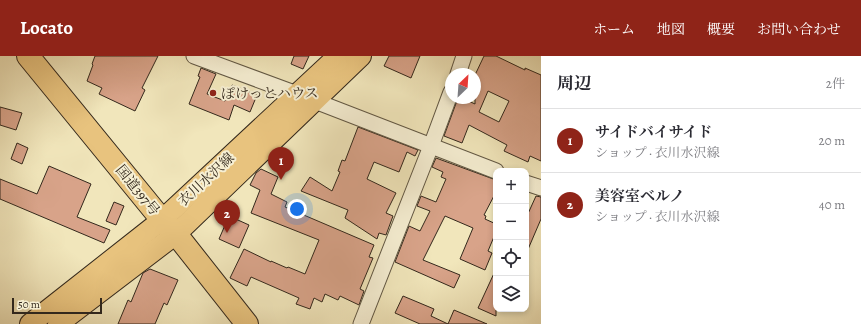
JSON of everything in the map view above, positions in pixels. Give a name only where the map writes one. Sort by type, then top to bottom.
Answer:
[{"type":"highway","name":"国道397号","points":[[28,56],[248,324]]},
{"type":"main road","name":"衣川水沢線","points":[[306,97],[338,56]]},
{"type":"main road","name":"衣川水沢線","points":[[58,324],[169,227],[306,97],[361,56]]},
{"type":"main road","name":"衣川水沢線","points":[[30,324],[169,227]]},
{"type":"street","points":[[194,56],[306,97],[493,170]]},
{"type":"street","points":[[460,68],[464,56]]},
{"type":"street","points":[[361,324],[447,104]]},
{"type":"street","points":[[529,183],[541,188]]},
{"type":"building","points":[[95,56],[158,56],[142,88],[145,90],[135,111],[99,94],[102,88],[87,81]]},
{"type":"building","points":[[294,56],[309,56],[303,69],[291,64]]},
{"type":"building","points":[[389,56],[420,56],[411,78],[384,66]]},
{"type":"building","points":[[484,56],[496,56],[525,70],[525,68],[541,75],[541,161],[530,156],[528,162],[504,151],[507,145],[469,125],[462,143],[444,136],[456,104],[481,104],[481,68],[478,68]],"holes":[[[488,91],[509,101],[499,122],[479,112]]]},
{"type":"building","points":[[201,68],[216,74],[207,94],[225,101],[232,85],[257,95],[250,112],[234,105],[229,120],[189,104],[200,77],[198,76]]},
{"type":"building","points":[[0,107],[22,113],[16,130],[0,125]]},
{"type":"building","points":[[358,127],[418,150],[415,156],[407,152],[399,172],[374,162],[367,179],[396,193],[386,213],[393,216],[386,235],[379,233],[377,239],[345,218],[348,210],[301,191],[310,177],[332,191],[340,172],[338,171],[342,160],[345,161]]},
{"type":"building","points":[[17,143],[28,148],[22,164],[11,159]]},
{"type":"building","points":[[436,158],[493,179],[493,198],[484,215],[486,216],[485,219],[493,223],[493,239],[488,251],[492,253],[485,270],[460,259],[473,228],[445,216],[423,260],[460,275],[454,288],[395,262],[409,226],[420,231],[430,211],[417,206],[421,196],[436,202],[446,179],[441,177],[443,172],[432,167]]},
{"type":"building","points":[[49,166],[91,184],[77,217],[110,230],[104,243],[0,199],[0,179],[37,194]]},
{"type":"building","points":[[261,169],[278,177],[271,194],[287,202],[285,207],[374,245],[369,257],[373,258],[360,289],[364,291],[359,305],[340,296],[338,300],[325,294],[322,302],[314,298],[310,309],[296,304],[299,298],[251,277],[247,286],[230,278],[244,249],[271,262],[305,274],[319,240],[251,213],[260,190],[250,185],[256,173]]},
{"type":"building","points":[[536,196],[541,197],[541,219],[529,247],[529,240],[529,211]]},
{"type":"building","points":[[114,202],[124,206],[116,225],[106,221]]},
{"type":"building","points":[[229,216],[249,225],[239,248],[219,239]]},
{"type":"building","points":[[150,269],[178,280],[167,305],[164,303],[155,324],[118,324],[128,300],[131,302],[143,273]]},
{"type":"building","points":[[493,276],[493,312],[496,312],[496,316],[478,308]]},
{"type":"building","points":[[403,296],[434,309],[431,316],[448,324],[420,324],[395,313]]},
{"type":"building","points":[[454,310],[487,324],[448,324]]},
{"type":"place","name":"ぽけっとハウス","points":[[213,93]]},
{"type":"place","name":"サイドバイサイド","points":[[281,180]]},
{"type":"place","name":"美容室ベルノ","points":[[227,233]]}]
